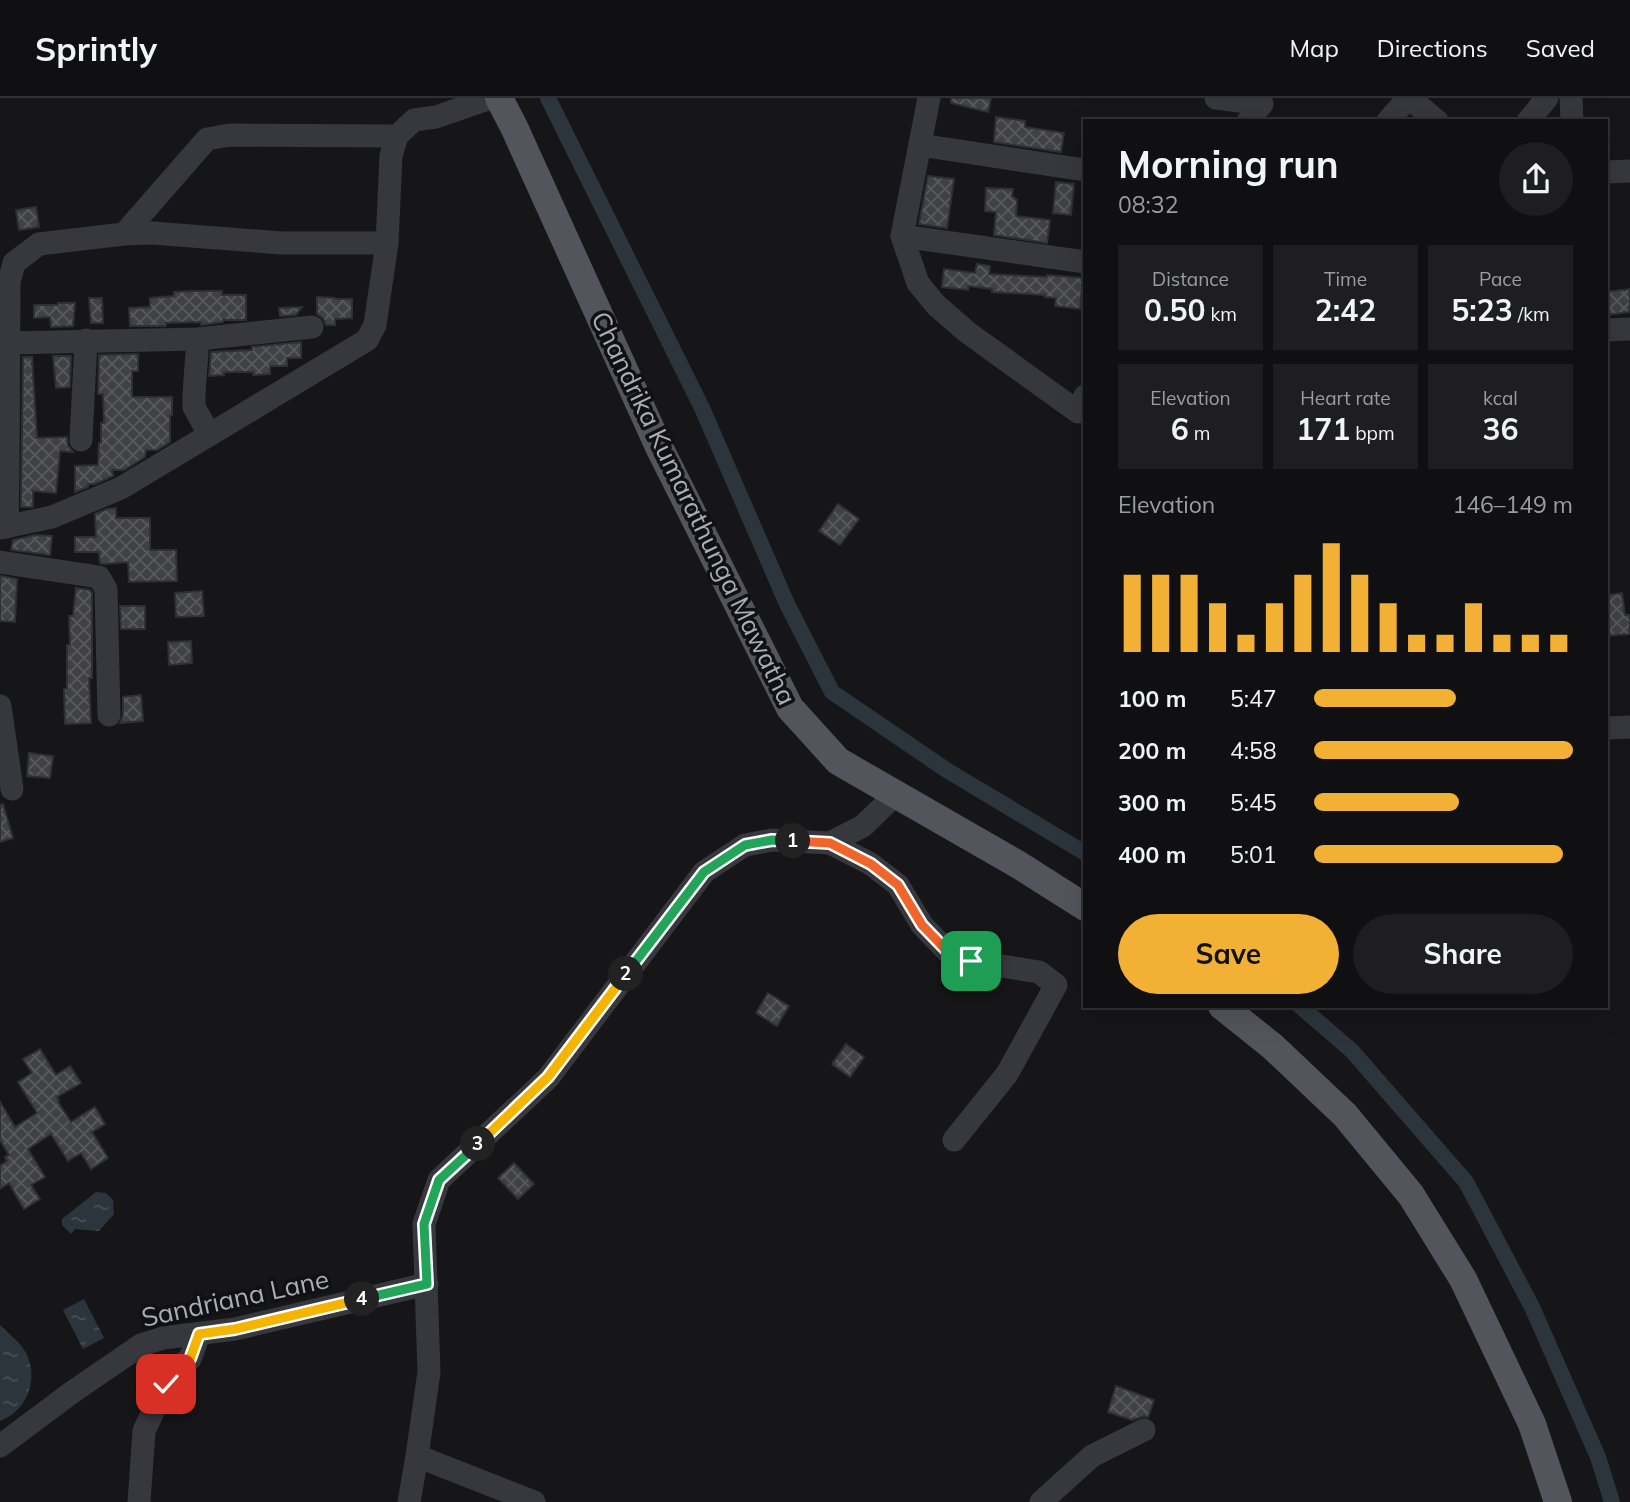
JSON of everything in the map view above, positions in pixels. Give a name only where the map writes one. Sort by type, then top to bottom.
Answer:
[{"type":"main road","name":"Chandrika Kumarathunga Mawatha","points":[[499,98],[659,447],[790,708],[838,761],[1019,865],[1083,906]]},
{"type":"main road","points":[[1224,1008],[1272,1046],[1345,1115],[1411,1195],[1463,1279],[1532,1424],[1558,1502]]},
{"type":"street","points":[[387,243],[282,243],[152,233],[39,244],[14,263],[4,283],[9,343],[4,414],[3,527],[52,517],[121,488],[366,340],[374,324],[387,243],[391,156],[397,136],[414,120],[436,117],[491,98]]},
{"type":"street","points":[[929,98],[902,236],[918,283],[936,304],[967,332],[1078,412],[1083,401]]},
{"type":"street","points":[[1216,98],[1262,104],[1250,119]]},
{"type":"street","points":[[1390,119],[1408,98],[1434,119]]},
{"type":"street","points":[[1530,119],[1547,98]]},
{"type":"street","points":[[1571,98],[1572,119]]},
{"type":"street","points":[[124,234],[207,139],[230,135],[397,136]]},
{"type":"street","points":[[920,145],[1083,170]]},
{"type":"street","points":[[1608,172],[1630,171]]},
{"type":"street","points":[[902,236],[1083,262]]},
{"type":"street","points":[[9,343],[198,339],[312,327]]},
{"type":"street","points":[[1608,330],[1630,329]]},
{"type":"street","points":[[198,339],[194,407],[209,434]]},
{"type":"street","points":[[81,440],[86,340]]},
{"type":"street","points":[[0,562],[99,578],[106,589],[109,715]]},
{"type":"street","points":[[0,706],[12,789]]},
{"type":"street","points":[[1608,728],[1630,727]]},
{"type":"street","points":[[830,843],[863,826],[896,794]]},
{"type":"street","points":[[408,1502],[418,1456],[429,1372],[424,1224],[439,1180],[548,1077],[704,872],[745,845],[772,840],[830,843],[871,864],[898,885],[922,925],[948,952],[971,961],[1039,972],[1056,985],[1007,1073],[954,1140]]},
{"type":"street","name":"Sandriana Lane","points":[[0,1446],[141,1345],[163,1338],[235,1329],[427,1284]]},
{"type":"street","points":[[139,1502],[144,1431],[166,1384],[179,1366],[190,1359],[199,1334]]},
{"type":"street","points":[[1041,1502],[1092,1456],[1144,1430]]},
{"type":"street","points":[[418,1456],[534,1502]]},
{"type":"water","points":[[96,1192],[106,1193],[113,1200],[114,1214],[99,1231],[75,1229],[71,1234],[62,1225],[62,1219]]},
{"type":"water","points":[[84,1299],[104,1338],[83,1349],[63,1310]]},
{"type":"water","points":[[0,1325],[23,1348],[31,1369],[31,1380],[25,1400],[10,1416],[0,1421]]},
{"type":"building","points":[[951,98],[991,98],[988,112],[951,103]]},
{"type":"building","points":[[996,117],[1025,121],[1025,127],[1064,133],[1061,152],[994,142]]},
{"type":"building","points":[[928,176],[954,179],[947,228],[919,224]]},
{"type":"building","points":[[1056,182],[1074,184],[1071,215],[1053,213]]},
{"type":"building","points":[[986,188],[1013,189],[1012,196],[1017,200],[1016,216],[1050,220],[1047,243],[994,235],[996,212],[985,211]]},
{"type":"building","points":[[36,207],[39,227],[19,230],[16,210]]},
{"type":"building","points":[[977,264],[990,266],[989,274],[1083,278],[1080,309],[1055,306],[1056,298],[1045,295],[992,292],[992,289],[968,286],[968,290],[942,287],[944,269],[975,273]]},
{"type":"building","points":[[1630,289],[1630,312],[1608,315],[1608,292]]},
{"type":"building","points":[[174,292],[246,295],[246,320],[223,320],[201,325],[201,322],[130,326],[129,308],[150,307],[150,298],[174,296]]},
{"type":"building","points":[[317,297],[352,299],[352,318],[335,319],[335,325],[326,325],[323,318],[317,314]]},
{"type":"building","points":[[89,298],[102,298],[103,323],[91,323]]},
{"type":"building","points":[[75,303],[73,326],[51,327],[50,317],[34,318],[34,305]]},
{"type":"building","points":[[302,307],[296,315],[280,316],[279,308]]},
{"type":"building","points":[[301,342],[301,358],[287,358],[287,366],[270,366],[270,374],[224,372],[224,375],[209,376],[211,352],[252,350],[252,347]]},
{"type":"building","points":[[138,354],[138,371],[132,371],[132,397],[172,397],[170,442],[157,450],[146,450],[145,457],[124,470],[112,470],[113,476],[95,484],[88,484],[88,487],[75,492],[75,466],[98,465],[101,423],[104,423],[103,394],[98,394],[99,355]]},
{"type":"building","points":[[53,356],[71,356],[70,387],[56,388]]},
{"type":"building","points":[[23,357],[32,357],[37,438],[67,437],[68,446],[73,452],[60,451],[56,493],[33,491],[33,507],[21,507]]},
{"type":"building","points":[[838,504],[859,519],[840,545],[819,531]]},
{"type":"building","points":[[116,508],[116,518],[150,518],[150,550],[176,550],[177,581],[129,582],[128,562],[103,564],[100,563],[99,552],[75,552],[75,537],[96,537],[95,514]]},
{"type":"building","points":[[36,535],[52,536],[50,555],[11,550],[13,540]]},
{"type":"building","points":[[0,576],[17,579],[15,622],[0,621]]},
{"type":"building","points":[[76,588],[90,590],[92,593],[92,678],[89,678],[91,723],[65,724],[64,689],[67,689],[69,616],[73,616]]},
{"type":"building","points":[[202,591],[204,616],[176,617],[175,593]]},
{"type":"building","points":[[1622,593],[1625,615],[1630,615],[1630,634],[1608,636],[1608,595]]},
{"type":"building","points":[[120,606],[145,606],[145,629],[121,629]]},
{"type":"building","points":[[191,641],[192,663],[169,665],[168,642]]},
{"type":"building","points":[[141,695],[143,721],[120,723],[123,697]]},
{"type":"building","points":[[29,753],[53,756],[50,778],[27,776]]},
{"type":"building","points":[[3,804],[13,838],[0,842],[0,805]]},
{"type":"building","points":[[768,993],[789,1006],[777,1026],[756,1013]]},
{"type":"building","points":[[846,1044],[864,1057],[850,1077],[832,1064]]},
{"type":"building","points":[[40,1049],[56,1075],[70,1066],[81,1083],[57,1097],[58,1102],[71,1122],[95,1107],[105,1124],[92,1132],[108,1158],[91,1169],[81,1153],[68,1161],[51,1134],[28,1149],[45,1177],[31,1185],[40,1199],[24,1209],[9,1183],[0,1189],[0,1166],[7,1161],[5,1157],[9,1155],[0,1140],[0,1102],[15,1127],[37,1113],[18,1082],[32,1073],[23,1059]]},
{"type":"building","points":[[514,1163],[534,1184],[518,1199],[498,1178]]},
{"type":"building","points":[[1116,1386],[1154,1400],[1148,1417],[1132,1420],[1108,1412]]},
{"type":"waterway","points":[[548,98],[702,408],[787,604],[832,692],[948,771],[1083,852]]},
{"type":"waterway","points":[[1302,1008],[1352,1051],[1466,1182],[1532,1307],[1598,1457],[1612,1502]]},
{"type":"route","points":[[166,1384],[179,1366],[190,1359],[199,1334],[235,1329],[427,1284],[424,1224],[439,1180],[548,1077],[704,872],[745,845],[772,840],[830,843],[871,864],[898,885],[922,925],[948,952],[971,961]]}]
